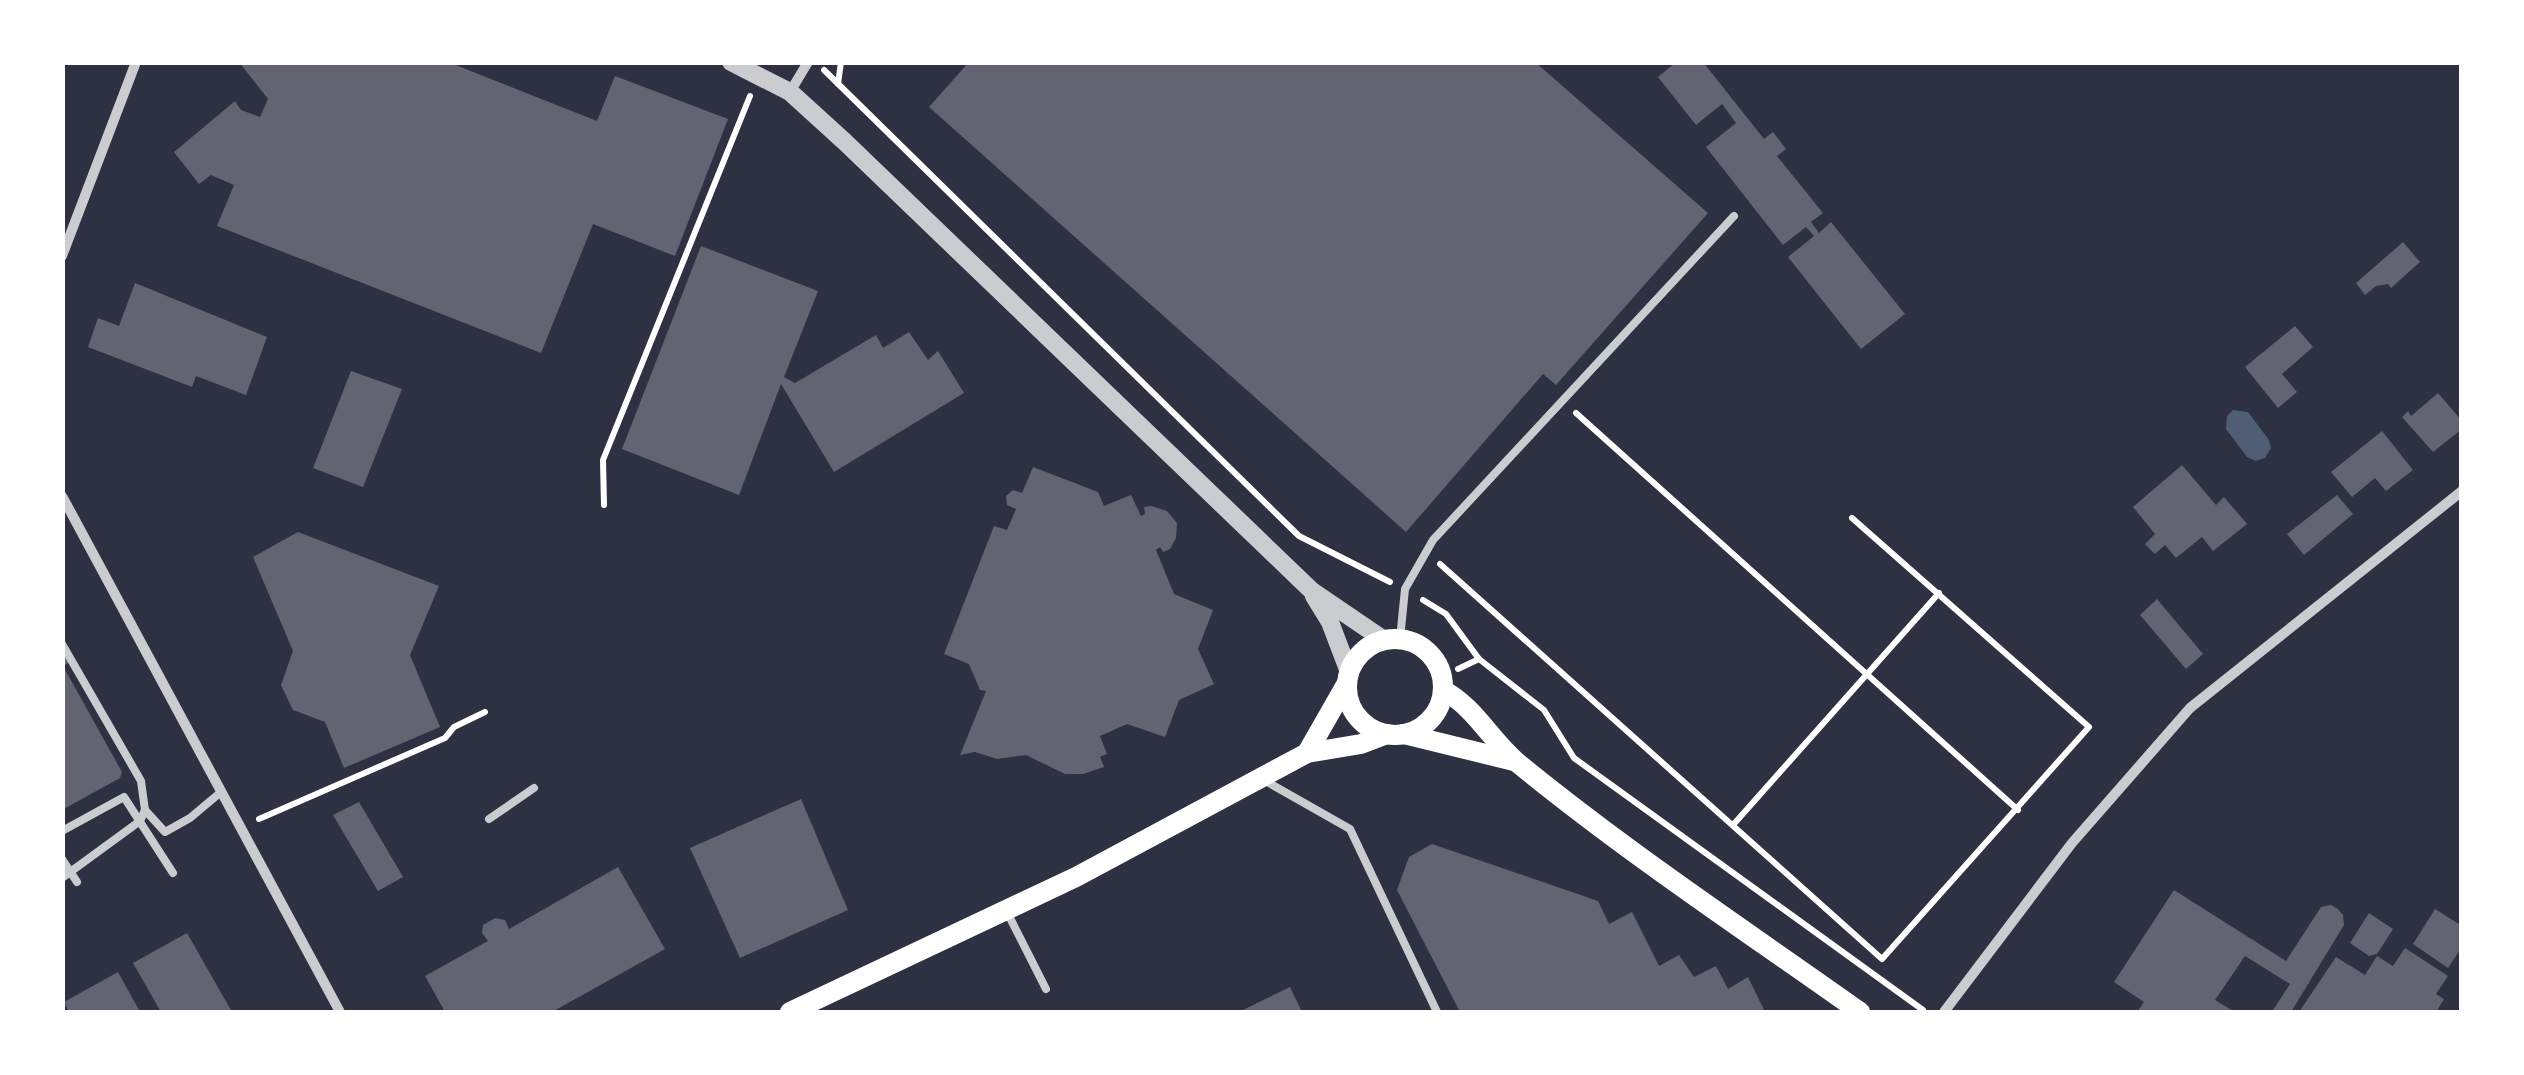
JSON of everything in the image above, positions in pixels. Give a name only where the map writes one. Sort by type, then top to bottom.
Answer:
[{"type":"main road","points":[[790,1012],[1076,877],[1258,776],[1306,754],[1418,728],[1430,718],[1443,690],[1436,662],[1427,651],[1392,639],[1369,646],[1306,754]]},
{"type":"main road","points":[[1348,678],[1348,698],[1362,722],[1396,734],[1516,762]]},
{"type":"main road","points":[[1443,690],[1460,699],[1516,762],[1629,848],[1860,1012]]},
{"type":"street","points":[[62,256],[136,62]]},
{"type":"street","points":[[731,62],[790,92],[846,142],[1312,591],[1392,639]]},
{"type":"street","points":[[790,92],[808,62]]},
{"type":"street","points":[[1944,1012],[2072,843],[2190,708],[2462,491]]},
{"type":"street","points":[[62,496],[340,1012]]},
{"type":"street","points":[[1312,591],[1330,622],[1348,678]]},
{"type":"lane","points":[[1392,639],[1406,589],[1433,540],[1734,216]]},
{"type":"lane","points":[[62,644],[141,780],[144,810],[140,821],[70,878],[62,859]]},
{"type":"lane","points":[[1258,776],[1350,829],[1437,1012]]},
{"type":"lane","points":[[489,819],[534,788]]},
{"type":"lane","points":[[144,810],[165,832],[190,818],[221,792]]},
{"type":"lane","points":[[62,831],[124,797],[173,873]]},
{"type":"lane","points":[[1006,910],[1046,989]]},
{"type":"path","points":[[816,62],[1299,536],[1406,589],[1446,614],[1479,659],[1544,710],[1574,758],[1926,1012]]},
{"type":"path","points":[[838,84],[841,62]]},
{"type":"path","points":[[604,505],[603,460],[758,76]]},
{"type":"path","points":[[1562,401],[2018,810]]},
{"type":"path","points":[[1428,553],[1882,960],[2090,728],[1852,518]]},
{"type":"path","points":[[1733,826],[1939,593]]},
{"type":"path","points":[[240,828],[445,738],[454,727],[485,712]]},
{"type":"water","points":[[2233,410],[2248,412],[2269,440],[2271,448],[2265,458],[2256,461],[2247,457],[2226,429],[2227,416]]},
{"type":"building","points":[[239,62],[448,62],[597,121],[615,76],[728,119],[675,256],[593,224],[541,353],[217,226],[234,185],[211,175],[199,184],[174,152],[235,101],[241,110],[260,117],[268,99]]},
{"type":"building","points":[[969,62],[1535,62],[1708,213],[1556,385],[1543,374],[1406,532],[929,107]]},
{"type":"building","points":[[1676,62],[1703,62],[1764,139],[1773,132],[1786,149],[1777,156],[1823,213],[1811,222],[1819,233],[1831,222],[1905,314],[1861,349],[1788,257],[1814,236],[1806,227],[1783,245],[1706,147],[1736,123],[1722,104],[1696,125],[1658,77]]},
{"type":"building","points":[[2403,242],[2420,262],[2391,288],[2388,284],[2376,286],[2365,295],[2356,283]]},
{"type":"building","points":[[701,246],[818,291],[784,377],[795,383],[876,335],[883,348],[909,332],[928,360],[938,351],[964,393],[834,472],[781,384],[739,495],[622,449]]},
{"type":"building","points":[[135,283],[267,337],[246,395],[196,376],[192,387],[88,347],[98,318],[119,326]]},
{"type":"building","points":[[2295,326],[2313,347],[2282,374],[2297,392],[2278,408],[2245,367]]},
{"type":"building","points":[[351,371],[402,389],[363,487],[313,468]]},
{"type":"building","points":[[2438,393],[2462,421],[2462,429],[2433,452],[2402,417],[2408,411],[2411,416]]},
{"type":"building","points":[[2382,431],[2413,470],[2386,491],[2375,478],[2352,497],[2331,472]]},
{"type":"building","points":[[2182,465],[2216,505],[2224,497],[2247,524],[2213,551],[2202,537],[2176,558],[2165,545],[2155,554],[2145,544],[2155,534],[2133,507]]},
{"type":"building","points":[[1033,467],[1098,492],[1104,506],[1131,495],[1141,516],[1145,514],[1144,507],[1167,511],[1177,523],[1176,538],[1170,549],[1156,550],[1174,594],[1213,610],[1198,649],[1214,684],[1179,700],[1165,737],[1127,724],[1100,736],[1107,754],[1100,757],[1104,767],[1083,774],[1065,774],[1026,755],[997,759],[975,752],[960,755],[986,691],[980,690],[969,664],[944,654],[994,526],[1007,530],[1016,509],[1007,505],[1006,496],[1013,490],[1022,493]]},
{"type":"building","points":[[2337,495],[2353,514],[2304,555],[2287,534]]},
{"type":"building","points":[[298,532],[439,586],[410,655],[440,727],[344,768],[325,722],[293,710],[281,685],[293,651],[253,557]]},
{"type":"building","points":[[2157,599],[2203,654],[2186,669],[2140,615]]},
{"type":"building","points":[[62,657],[70,662],[63,666],[122,772],[120,778],[62,810]]},
{"type":"building","points":[[801,799],[848,910],[740,958],[690,848]]},
{"type":"building","points":[[359,802],[403,877],[378,891],[333,815]]},
{"type":"building","points":[[1432,844],[1598,901],[1609,924],[1632,912],[1659,966],[1679,955],[1694,977],[1716,966],[1728,989],[1748,977],[1765,1012],[1460,1012],[1397,890],[1409,857]]},
{"type":"building","points":[[618,867],[665,949],[552,1012],[445,1012],[425,976],[488,941],[482,933],[483,925],[495,918],[505,920],[509,929]]},
{"type":"building","points":[[2174,890],[2286,961],[2321,907],[2331,905],[2338,909],[2344,925],[2291,1012],[2272,1012],[2290,984],[2245,956],[2215,1000],[2235,1012],[2137,1012],[2144,1002],[2114,982]]},
{"type":"building","points":[[2435,909],[2462,926],[2462,947],[2448,968],[2413,944]]},
{"type":"building","points":[[2369,913],[2393,929],[2377,954],[2369,956],[2350,943]]},
{"type":"building","points":[[187,933],[232,1012],[161,1012],[133,963]]},
{"type":"building","points":[[2405,948],[2448,976],[2436,994],[2444,999],[2436,1012],[2299,1012],[2336,957],[2365,975],[2377,956],[2393,966]]},
{"type":"building","points":[[118,972],[140,1012],[69,1012],[64,1002]]},
{"type":"building","points":[[1290,987],[1302,1012],[1239,1012]]}]
